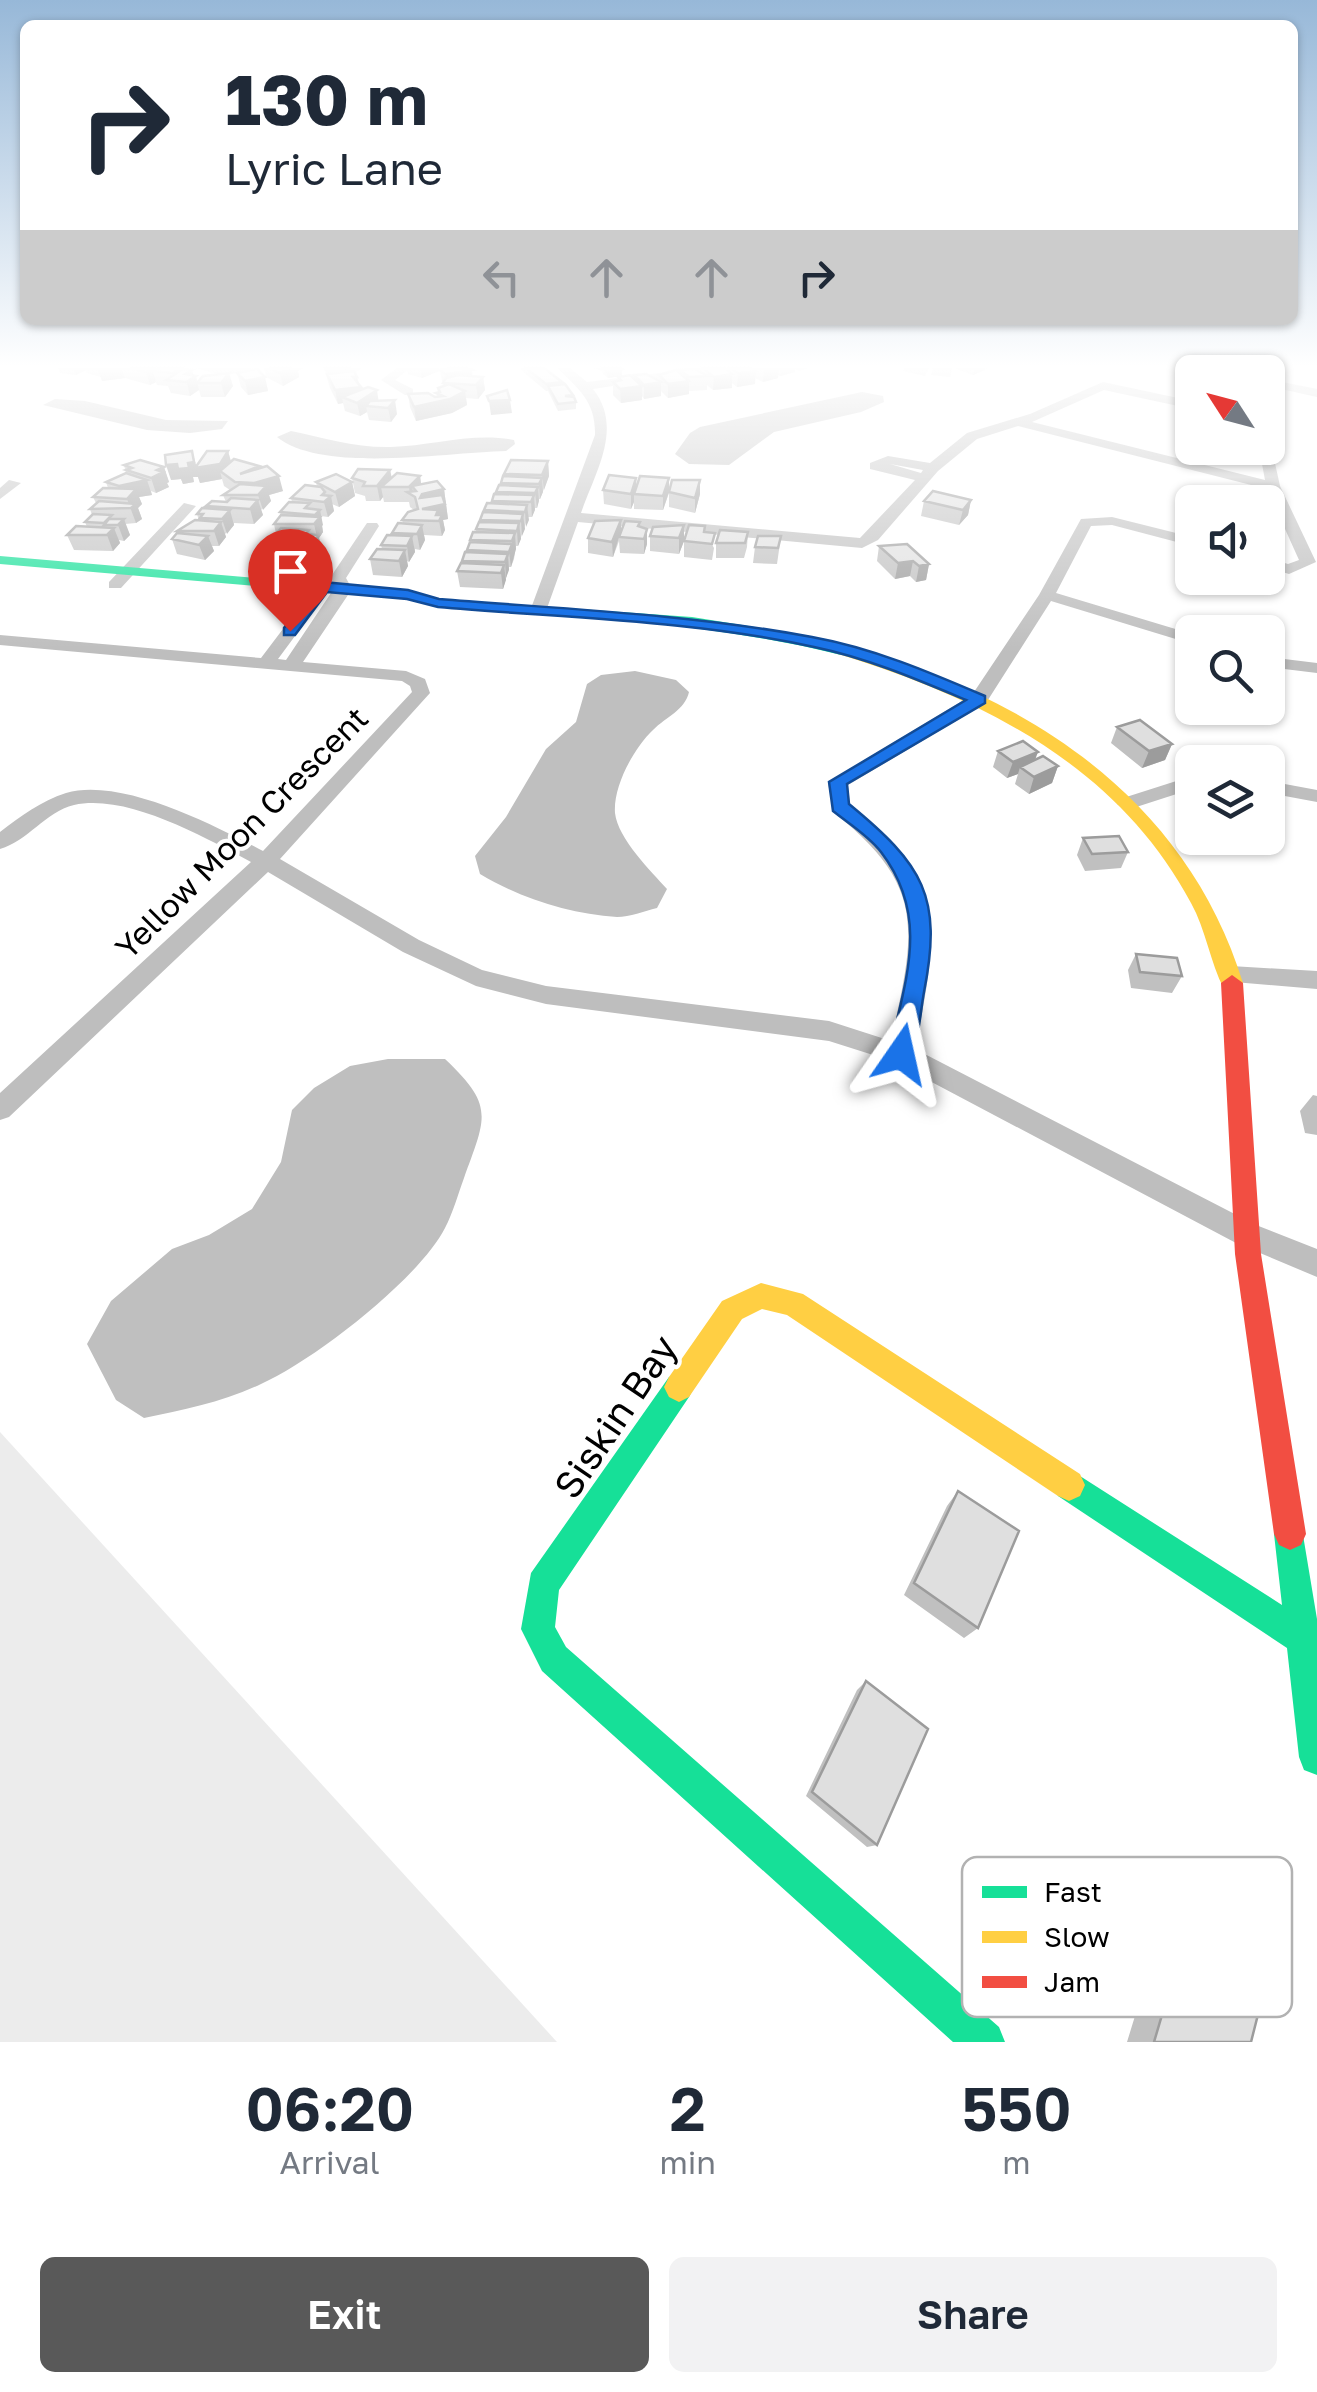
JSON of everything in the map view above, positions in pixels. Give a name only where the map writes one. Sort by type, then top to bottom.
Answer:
[{"type":"street","points":[[538,610],[592,463]]},
{"type":"street","points":[[574,516],[757,530],[862,543],[873,538],[940,463]]},
{"type":"street","points":[[1183,463],[1270,485]]},
{"type":"street","points":[[0,495],[14,484]]},
{"type":"street","points":[[123,578],[189,506]]},
{"type":"street","points":[[1285,511],[1308,562],[1285,568]]},
{"type":"street","points":[[901,1054],[923,944],[918,898],[887,846],[840,806],[838,782],[980,699],[1047,595],[1086,522],[1112,520],[1175,537]]},
{"type":"street","points":[[290,667],[330,592],[372,526]]},
{"type":"street","points":[[0,560],[123,578]]},
{"type":"street","points":[[0,574],[330,592],[394,608],[438,603],[538,610],[714,627],[813,642],[886,661],[1019,718],[1075,757],[1128,804],[1180,870],[1208,920],[1231,975],[1246,1234],[1311,1644],[1317,1757]]},
{"type":"street","points":[[265,665],[330,592]]},
{"type":"street","points":[[1047,595],[1175,635]]},
{"type":"street","points":[[0,659],[10,642]]},
{"type":"street","name":"Yellow Moon Crescent","points":[[0,1109],[266,861],[422,693],[418,683],[406,676],[10,642]]},
{"type":"street","points":[[1285,664],[1317,668]]},
{"type":"street","points":[[1128,804],[1175,788]]},
{"type":"street","points":[[1285,790],[1317,796]]},
{"type":"street","points":[[0,842],[45,809],[73,798],[102,798],[178,815],[266,861],[411,946],[476,976],[546,995],[829,1031],[901,1054],[1246,1234],[1317,1263]]},
{"type":"street","points":[[1231,975],[1317,980]]},
{"type":"street","name":"Siskin Bay","points":[[984,2042],[554,1659],[538,1629],[543,1585],[732,1310],[761,1296],[793,1303],[1311,1644]]},
{"type":"shaded area","points":[[635,671],[676,680],[689,692],[679,709],[639,747],[626,768],[615,802],[622,833],[667,889],[657,908],[622,917],[581,912],[529,897],[480,874],[475,856],[506,817],[546,749],[576,722],[587,684],[601,675]]},
{"type":"shaded area","points":[[388,1059],[445,1059],[472,1089],[482,1113],[477,1140],[450,1216],[432,1248],[413,1271],[363,1316],[308,1357],[261,1384],[218,1401],[144,1418],[116,1400],[87,1344],[111,1301],[172,1249],[209,1235],[252,1209],[281,1162],[292,1110],[314,1088],[350,1066]]},
{"type":"shaded area","points":[[0,1432],[557,2042],[0,2042]]},
{"type":"building","points":[[151,463],[164,467],[157,470],[163,472],[151,478],[126,470],[132,468],[124,465]]},
{"type":"building","points":[[166,463],[188,463],[189,468],[178,469],[177,464]]},
{"type":"building","points":[[229,463],[249,463],[259,466],[240,474],[267,466],[279,476],[254,483],[235,482],[220,471]]},
{"type":"building","points":[[509,463],[547,463],[542,475],[504,474]]},
{"type":"building","points":[[358,469],[390,470],[377,486],[363,486],[365,482],[352,478]]},
{"type":"building","points":[[126,473],[147,480],[119,486],[106,482]]},
{"type":"building","points":[[397,473],[420,476],[409,487],[381,487]]},
{"type":"building","points":[[336,474],[352,482],[335,492],[316,482]]},
{"type":"building","points":[[609,475],[636,478],[631,494],[603,490]]},
{"type":"building","points":[[503,476],[542,478],[539,484],[501,483]]},
{"type":"building","points":[[640,476],[669,478],[663,496],[634,494]]},
{"type":"building","points":[[672,480],[700,480],[695,498],[669,492]]},
{"type":"building","points":[[437,481],[444,489],[422,494],[420,498],[442,495],[445,504],[422,509],[438,510],[436,515],[442,515],[439,521],[402,520],[408,512],[418,509],[415,497],[407,492],[416,491],[412,486]]},
{"type":"building","points":[[240,484],[266,486],[258,495],[223,495]]},
{"type":"building","points":[[305,485],[321,487],[325,492],[322,495],[331,496],[324,502],[291,498]]},
{"type":"building","points":[[499,485],[538,487],[535,493],[496,492]]},
{"type":"building","points":[[103,488],[136,489],[127,499],[93,497]]},
{"type":"building","points":[[933,491],[971,500],[963,510],[924,501]]},
{"type":"building","points":[[494,494],[534,495],[531,502],[492,501]]},
{"type":"building","points":[[231,498],[258,500],[250,509],[206,506]]},
{"type":"building","points":[[99,501],[136,504],[131,508],[90,509]]},
{"type":"building","points":[[289,502],[310,503],[305,508],[320,510],[315,515],[280,512]]},
{"type":"building","points":[[487,503],[527,505],[525,512],[484,510]]},
{"type":"building","points":[[202,508],[230,510],[222,519],[200,518],[203,514],[197,514]]},
{"type":"building","points":[[483,512],[523,514],[521,521],[480,520]]},
{"type":"building","points":[[93,514],[112,515],[104,523],[85,522]]},
{"type":"building","points":[[281,515],[320,517],[314,524],[274,524]]},
{"type":"building","points":[[109,519],[124,519],[118,525],[104,525]]},
{"type":"building","points":[[195,520],[221,522],[214,531],[177,531]]},
{"type":"building","points":[[621,520],[612,542],[588,538],[595,521]]},
{"type":"building","points":[[625,521],[640,522],[638,526],[647,529],[644,539],[619,537]]},
{"type":"building","points":[[479,522],[519,523],[517,531],[476,529]]},
{"type":"building","points":[[398,523],[422,525],[417,534],[392,533]]},
{"type":"building","points":[[684,525],[679,538],[650,536],[653,527]]},
{"type":"building","points":[[689,525],[705,526],[704,532],[715,533],[712,544],[684,541]]},
{"type":"building","points":[[76,526],[114,528],[107,535],[67,535]]},
{"type":"building","points":[[281,528],[309,530],[306,534],[319,535],[314,541],[273,538]]},
{"type":"building","points":[[720,530],[748,532],[745,543],[716,543]]},
{"type":"building","points":[[473,532],[515,533],[512,541],[470,540]]},
{"type":"building","points":[[177,533],[208,536],[199,545],[172,539]]},
{"type":"building","points":[[387,535],[412,536],[407,546],[381,545]]},
{"type":"building","points":[[758,536],[781,536],[778,548],[755,547]]},
{"type":"building","points":[[470,542],[512,544],[509,552],[467,550]]},
{"type":"building","points":[[273,543],[313,545],[307,553],[265,552]]},
{"type":"building","points":[[907,544],[929,564],[898,563],[879,546]]},
{"type":"building","points":[[377,549],[405,550],[399,561],[370,559]]},
{"type":"building","points":[[465,552],[508,554],[505,562],[462,561]]},
{"type":"building","points":[[461,563],[504,565],[501,573],[457,571]]},
{"type":"building","points":[[1140,720],[1172,744],[1149,751],[1117,727]]},
{"type":"building","points":[[1023,741],[1038,752],[1013,762],[998,751]]},
{"type":"building","points":[[1043,756],[1058,766],[1034,777],[1020,767]]},
{"type":"building","points":[[1119,836],[1128,852],[1092,854],[1083,838]]},
{"type":"building","points":[[1136,954],[1177,958],[1182,976],[1140,972]]},
{"type":"building","points":[[958,1491],[1019,1531],[978,1628],[914,1583]]},
{"type":"building","points":[[866,1681],[928,1729],[877,1845],[812,1792]]},
{"type":"building","points":[[1161,2017],[1257,2017],[1251,2042],[1154,2042]]},
{"type":"traffic: fast","points":[[0,560],[408,595],[438,603],[692,621],[841,650]]},
{"type":"traffic: fast","points":[[679,1387],[543,1585],[538,1629],[554,1659],[984,2042]]},
{"type":"traffic: fast","points":[[1069,1485],[1317,1648]]},
{"type":"traffic: fast","points":[[1290,1534],[1317,1757]]},
{"type":"traffic: slow","points":[[841,650],[966,693],[1006,713],[1079,762],[1147,826],[1176,862],[1219,941],[1232,983]]},
{"type":"traffic: slow","points":[[679,1387],[732,1310],[761,1296],[793,1303],[1069,1485]]},
{"type":"traffic: jam","points":[[1232,983],[1248,1254],[1290,1534]]},
{"type":"route","points":[[290,631],[323,587],[408,595],[438,603],[764,633],[886,661],[980,699],[838,782],[840,806],[887,846],[918,898],[923,944],[901,1054]]}]
